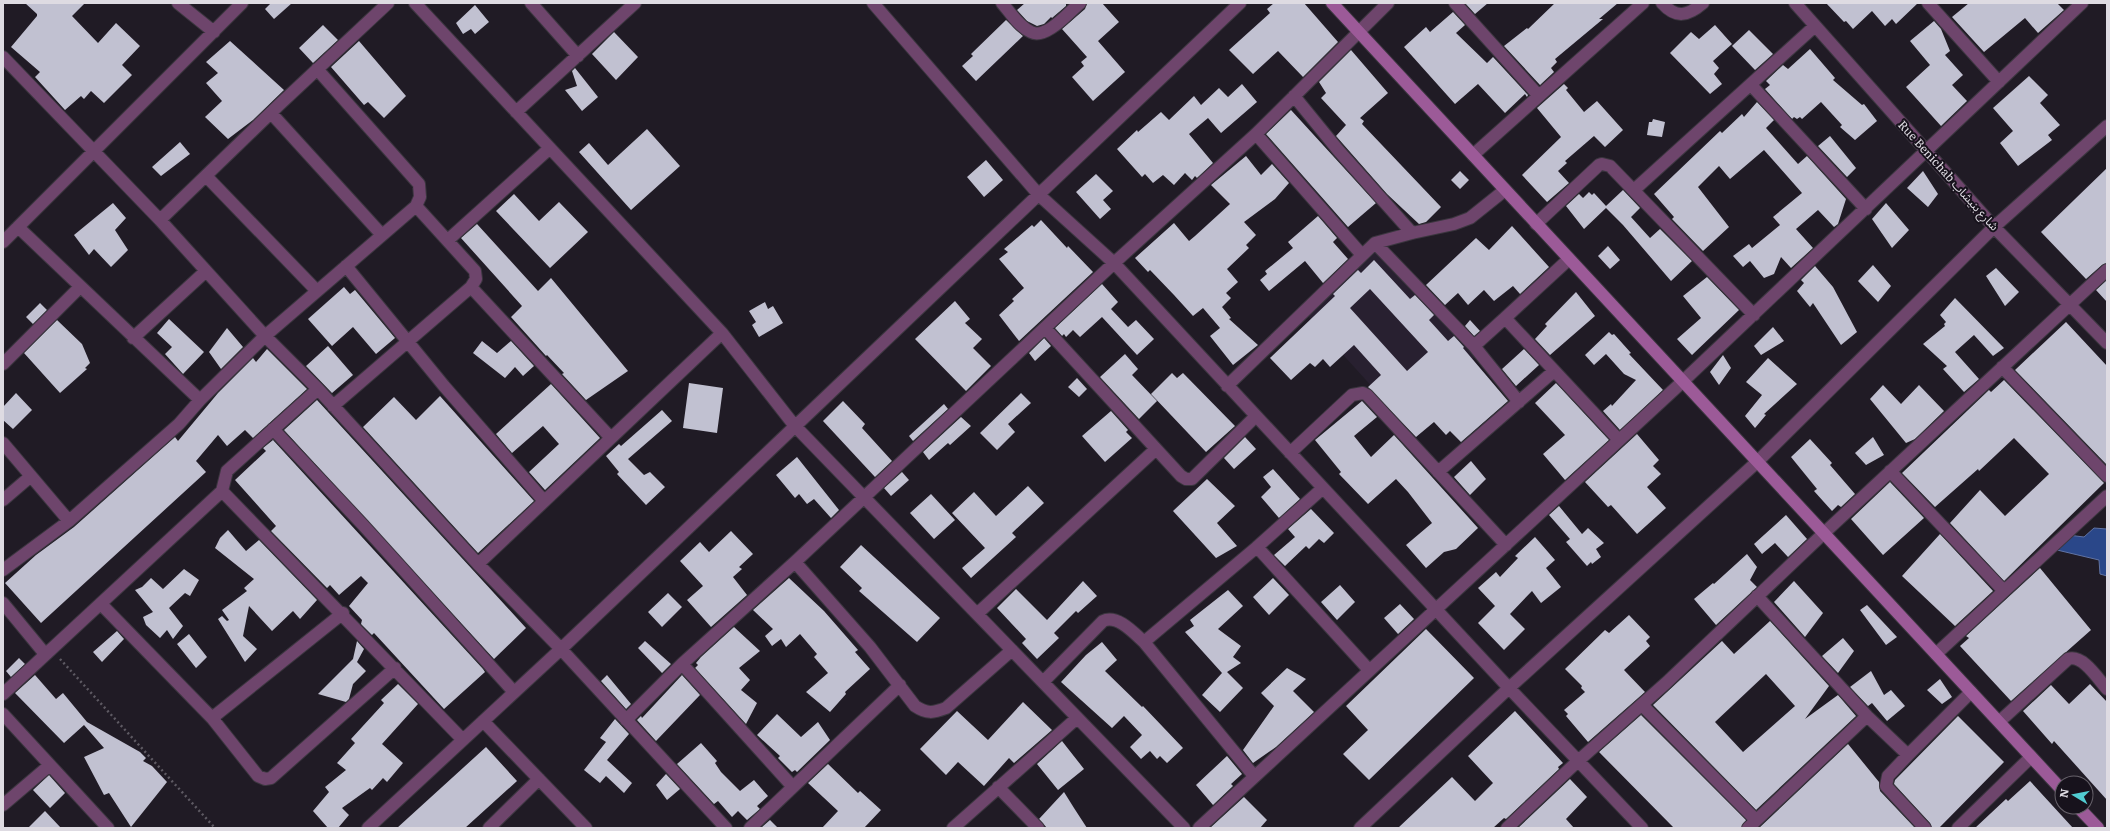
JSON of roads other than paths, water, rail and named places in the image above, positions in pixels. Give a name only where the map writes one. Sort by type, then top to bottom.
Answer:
[{"type":"street","points":[[178,3],[214,32]]},
{"type":"street","points":[[3,242],[242,3]]},
{"type":"street","points":[[160,220],[388,3]]},
{"type":"street","points":[[415,3],[722,333],[794,425],[1184,828]]},
{"type":"street","points":[[531,3],[578,56]]},
{"type":"street","points":[[516,112],[636,3]]},
{"type":"street","points":[[873,3],[1039,195],[1114,263],[1508,688],[1642,828]]},
{"type":"street","points":[[1002,3],[1025,28],[1030,32],[1038,34],[1050,29],[1080,3]]},
{"type":"street","points":[[368,828],[561,649],[794,425],[1039,195],[1240,3]]},
{"type":"street","points":[[1332,3],[1823,534],[2000,721],[2054,781]]},
{"type":"street","points":[[626,720],[682,664],[795,562],[1114,263],[1256,134],[1388,3]]},
{"type":"street","points":[[1455,3],[1539,96]]},
{"type":"street","points":[[1473,155],[1643,3]]},
{"type":"street","points":[[1662,3],[1672,11],[1686,14],[1703,3]]},
{"type":"street","name":"Rue Benichab شارع بنيشاب","points":[[1795,3],[1994,227],[2107,343]]},
{"type":"street","points":[[1928,3],[1999,82]]},
{"type":"street","points":[[1198,828],[1754,315],[2082,3]]},
{"type":"street","points":[[1634,190],[1815,26]]},
{"type":"street","points":[[3,57],[160,220],[265,336],[318,389],[478,564],[561,649],[726,828]]},
{"type":"street","points":[[3,570],[69,521],[179,424],[200,400],[265,336],[416,206],[420,197],[419,184],[317,69]]},
{"type":"street","points":[[1750,85],[1866,209]]},
{"type":"street","points":[[1294,96],[1338,150],[1412,233]]},
{"type":"street","points":[[271,113],[382,236]]},
{"type":"street","points":[[1360,828],[1508,688],[1757,462],[1994,227],[2107,126]]},
{"type":"street","points":[[1256,134],[1362,255]]},
{"type":"street","points":[[448,240],[550,148]]},
{"type":"street","points":[[1536,224],[1602,164],[1610,166],[1754,315]]},
{"type":"street","points":[[206,176],[317,291]]},
{"type":"street","points":[[1228,386],[1375,243],[1454,224],[1470,218],[1505,190]]},
{"type":"street","points":[[333,406],[471,287],[476,279],[475,271],[416,206]]},
{"type":"street","points":[[18,227],[133,338],[200,400]]},
{"type":"street","points":[[1375,243],[1474,346],[1519,402]]},
{"type":"street","points":[[1474,346],[1569,259]]},
{"type":"street","points":[[346,266],[409,341],[444,386],[544,501]]},
{"type":"street","points":[[1507,828],[1578,761],[1642,705],[1890,471],[2107,270]]},
{"type":"street","points":[[133,338],[206,271]]},
{"type":"street","points":[[3,364],[80,287]]},
{"type":"street","points":[[471,287],[611,438]]},
{"type":"street","points":[[1505,318],[1619,440]]},
{"type":"street","points":[[1045,328],[1181,476],[1189,480],[1256,416]]},
{"type":"street","points":[[478,564],[722,333]]},
{"type":"street","points":[[2002,367],[2107,476]]},
{"type":"street","points":[[1438,472],[1554,371]]},
{"type":"street","points":[[3,694],[222,491],[227,471],[318,389]]},
{"type":"street","points":[[1290,453],[1352,395],[1363,393],[1367,395],[1506,545]]},
{"type":"street","points":[[273,430],[363,525],[514,692]]},
{"type":"street","points":[[3,443],[69,521]]},
{"type":"street","points":[[977,614],[1156,449]]},
{"type":"street","points":[[1890,471],[2004,591]]},
{"type":"street","points":[[3,500],[31,476]]},
{"type":"street","points":[[1144,642],[1257,547],[1323,488]]},
{"type":"street","points":[[222,491],[343,613],[463,740]]},
{"type":"street","points":[[1936,654],[2107,496]]},
{"type":"street","points":[[1257,547],[1369,670]]},
{"type":"street","points":[[795,562],[870,647],[915,706],[925,712],[934,713],[946,708],[1012,650]]},
{"type":"street","points":[[1757,596],[1866,716],[1908,755]]},
{"type":"street","points":[[3,603],[48,651]]},
{"type":"street","points":[[101,604],[212,718],[258,776],[264,779],[271,778],[395,668]]},
{"type":"street","points":[[212,718],[343,613]]},
{"type":"street","points":[[1043,682],[1107,619],[1122,624],[1144,642],[1254,776]]},
{"type":"street","points":[[2000,721],[2068,659],[2073,657],[2080,660],[2106,686]]},
{"type":"street","points":[[682,664],[793,787]]},
{"type":"street","points":[[750,828],[900,685]]},
{"type":"street","points":[[1925,828],[1886,786],[1888,776],[1971,692]]},
{"type":"street","points":[[1642,705],[1752,824],[1866,716]]},
{"type":"street","points":[[3,714],[108,828]]},
{"type":"street","points":[[953,828],[1077,718]]},
{"type":"street","points":[[483,721],[586,828]]},
{"type":"street","points":[[1958,828],[2031,757]]},
{"type":"street","points":[[3,805],[50,765]]},
{"type":"street","points":[[489,828],[539,779]]},
{"type":"street","points":[[998,787],[1038,828]]},
{"type":"street","points":[[2086,815],[2098,828]]},
{"type":"water","points":[[2094,528],[2107,529],[2107,576],[2100,574],[2099,560],[2057,550],[2068,535],[2084,537]]}]
